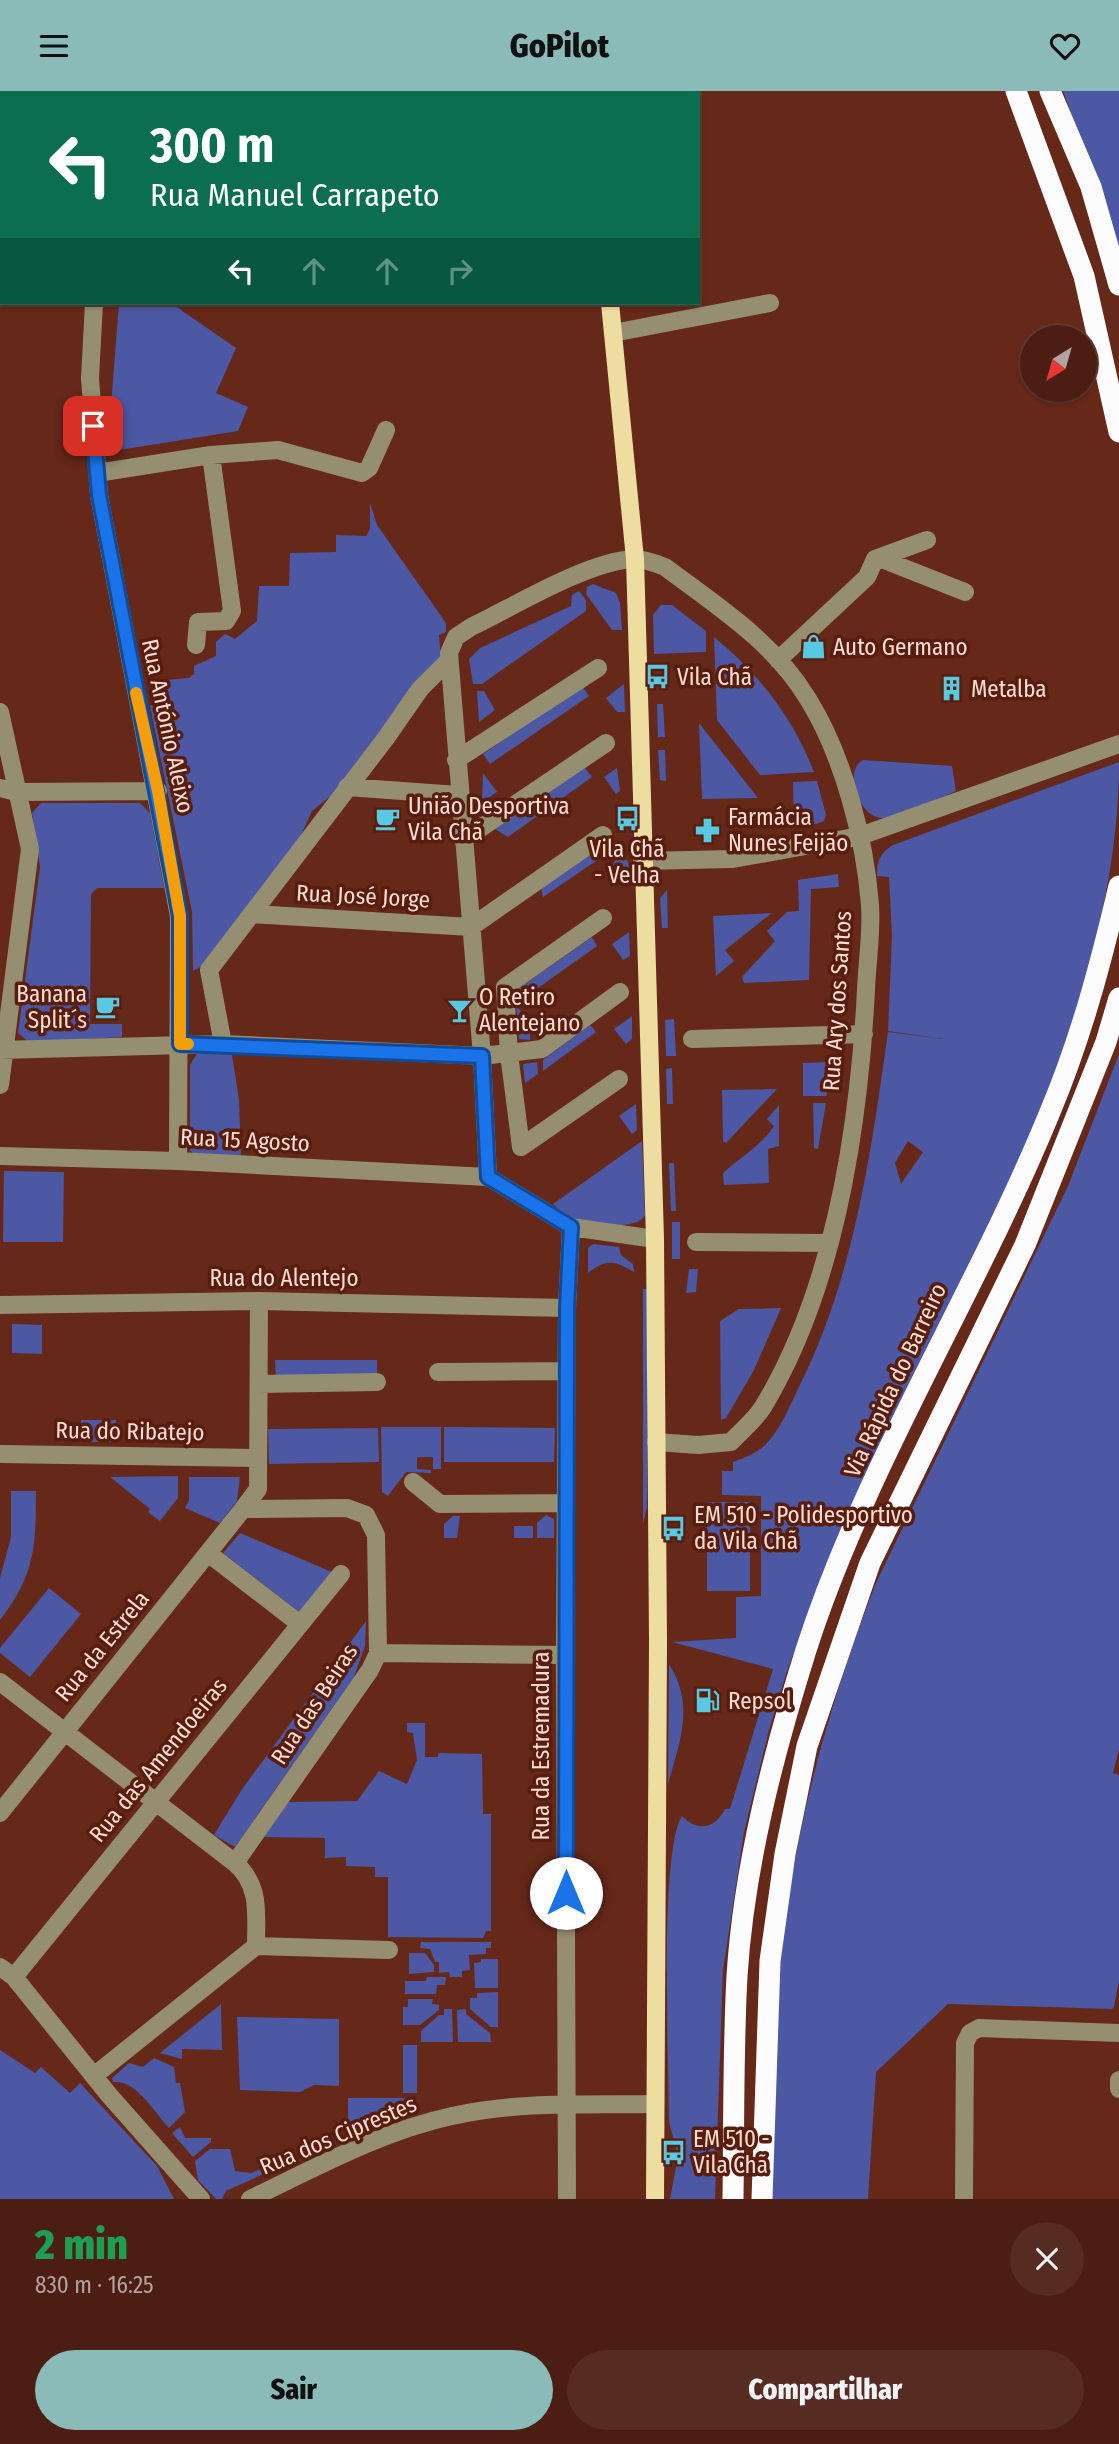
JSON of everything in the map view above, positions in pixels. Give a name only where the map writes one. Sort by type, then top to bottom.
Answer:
[{"type":"highway","points":[[1016,91],[1084,276],[1119,432]]},
{"type":"highway","points":[[1050,91],[1091,187],[1119,285]]},
{"type":"highway","name":"Via Rápida do Barreiro","points":[[733,2199],[737,1975],[751,1867],[774,1759],[807,1648],[847,1543],[1050,1113],[1095,991],[1119,886]]},
{"type":"highway","points":[[762,2199],[770,1961],[785,1854],[807,1746],[870,1563],[1025,1245],[1106,1042],[1119,998]]},
{"type":"main road","points":[[610,305],[635,559],[655,1239],[658,1642],[655,2199]]},
{"type":"street","points":[[613,334],[770,303]]},
{"type":"street","name":"Rua António Aleixo","points":[[94,305],[90,378],[97,473],[127,652],[158,791],[180,916],[178,1161]]},
{"type":"street","points":[[97,473],[211,455],[278,450],[362,473],[369,468],[387,430]]},
{"type":"street","points":[[197,645],[198,622],[226,621],[232,611],[211,455]]},
{"type":"street","points":[[778,660],[867,577],[879,558],[927,540]]},
{"type":"street","points":[[879,558],[965,592]]},
{"type":"street","points":[[635,559],[602,565],[471,627],[453,642],[448,661],[482,1056],[488,1177],[571,1227],[655,1239]]},
{"type":"street","name":"Rua Ary dos Santos","points":[[635,559],[665,567],[753,633],[808,699],[841,771],[860,836],[870,906],[864,1034],[844,1179],[810,1311],[762,1409],[731,1442],[698,1445],[656,1442]]},
{"type":"street","points":[[223,1044],[209,970],[420,689],[448,661]]},
{"type":"street","points":[[456,760],[598,668]]},
{"type":"street","points":[[0,712],[8,790],[30,849],[0,1086]]},
{"type":"street","points":[[463,840],[606,743]]},
{"type":"street","points":[[642,861],[733,859],[860,836],[1119,744]]},
{"type":"street","points":[[347,787],[458,795]]},
{"type":"street","points":[[8,790],[158,791]]},
{"type":"street","points":[[471,927],[603,835]]},
{"type":"street","name":"Rua José Jorge","points":[[252,914],[471,927]]},
{"type":"street","points":[[603,918],[505,987],[509,1054],[521,1147],[619,1079]]},
{"type":"street","points":[[3,1051],[223,1044],[482,1056],[509,1054],[542,1049],[620,992]]},
{"type":"street","points":[[692,1039],[864,1034]]},
{"type":"street","name":"Rua 15 Agosto","points":[[0,1156],[178,1161],[488,1177]]},
{"type":"street","name":"Rua da Estremadura","points":[[567,2199],[566,1371],[571,1227]]},
{"type":"street","points":[[696,1242],[827,1243]]},
{"type":"street","points":[[243,1509],[258,1489],[259,1301]]},
{"type":"street","name":"Rua do Alentejo","points":[[0,1305],[259,1301],[567,1308]]},
{"type":"street","points":[[438,1373],[566,1371]]},
{"type":"street","points":[[259,1384],[377,1382]]},
{"type":"street","name":"Rua do Ribatejo","points":[[0,1454],[258,1458]]},
{"type":"street","points":[[413,1482],[440,1504],[566,1503]]},
{"type":"street","name":"Rua das Beiras","points":[[235,1863],[370,1670],[378,1653],[376,1535],[366,1515],[347,1508],[243,1509]]},
{"type":"street","name":"Rua da Estrela","points":[[0,1813],[243,1509]]},
{"type":"street","points":[[208,1553],[300,1624]]},
{"type":"street","name":"Rua das Amendoeiras","points":[[7,1972],[156,1802],[341,1574]]},
{"type":"street","points":[[378,1653],[565,1655]]},
{"type":"street","points":[[0,1682],[250,1875],[256,1946]]},
{"type":"street","points":[[95,2074],[256,1946],[389,1950]]},
{"type":"street","points":[[7,1972],[95,2074],[109,2095],[201,2199]]},
{"type":"street","points":[[964,2199],[965,2043],[970,2033],[979,2028],[1119,2033]]},
{"type":"street","points":[[1119,2081],[1119,2089]]},
{"type":"street","name":"Rua dos Ciprestes","points":[[250,2199],[274,2194],[398,2131],[439,2119],[487,2109],[567,2104],[655,2104]]},
{"type":"shaded area","points":[[1063,91],[1119,91],[1119,252],[1065,96]]},
{"type":"shaded area","points":[[119,305],[174,305],[236,348],[216,393],[248,407],[238,431],[113,451],[108,444]]},
{"type":"shaded area","points":[[370,503],[377,525],[446,623],[446,632],[439,635],[441,661],[338,790],[312,811],[296,846],[208,963],[193,971],[192,912],[150,706],[158,703],[153,681],[189,678],[194,674],[194,666],[216,656],[216,642],[225,634],[235,639],[257,621],[259,586],[289,586],[290,553],[336,552],[336,535],[366,536],[370,529]]},
{"type":"shaded area","points":[[593,584],[616,593],[620,603],[622,630],[612,630],[586,594],[587,587]]},
{"type":"shaded area","points":[[579,591],[586,600],[586,611],[482,684],[473,684],[469,659],[480,648],[571,606],[572,595]]},
{"type":"shaded area","points":[[661,605],[672,605],[706,631],[706,652],[654,654],[653,615]]},
{"type":"shaded area","points":[[714,637],[746,666],[773,698],[796,733],[814,772],[760,775],[717,720]]},
{"type":"shaded area","points":[[624,684],[625,712],[617,712],[606,698]]},
{"type":"shaded area","points":[[582,686],[589,696],[490,764],[483,754]]},
{"type":"shaded area","points":[[477,691],[484,691],[495,710],[479,722]]},
{"type":"shaded area","points":[[657,704],[663,704],[665,737],[658,737]]},
{"type":"shaded area","points":[[699,723],[758,798],[702,799]]},
{"type":"shaded area","points":[[658,750],[665,750],[666,781],[660,780]]},
{"type":"shaded area","points":[[863,760],[952,766],[956,791],[900,815],[883,818],[875,816],[867,811],[856,793],[854,774]]},
{"type":"shaded area","points":[[1119,762],[1117,810],[1104,904],[1080,997],[1049,1087],[1032,1132],[825,1567],[786,1674],[744,1832],[723,1970],[715,2199],[670,2199],[678,2156],[669,2122],[667,2011],[668,1914],[675,1837],[682,1816],[694,1824],[705,1826],[716,1821],[725,1809],[730,1809],[773,1669],[672,1642],[736,1638],[736,1597],[761,1596],[761,1496],[722,1495],[722,1471],[733,1471],[733,1462],[759,1450],[776,1432],[817,1347],[847,1259],[858,1214],[888,1032],[944,1039],[888,1031],[892,935],[889,877],[877,876],[880,858],[893,845]],"holes":[[[908,1141],[923,1152],[901,1184],[895,1163]]]},
{"type":"shaded area","points":[[584,767],[592,777],[508,837],[495,829]]},
{"type":"shaded area","points":[[617,768],[620,791],[616,794],[604,777]]},
{"type":"shaded area","points":[[483,773],[497,792],[482,802]]},
{"type":"shaded area","points":[[817,781],[826,815],[824,821],[794,825],[793,782]]},
{"type":"shaded area","points":[[41,803],[140,803],[150,813],[164,888],[97,888],[91,894],[90,1024],[122,1024],[122,1037],[29,1042],[18,1033],[40,867],[32,813]]},
{"type":"shaded area","points":[[594,851],[599,859],[543,897],[541,888]]},
{"type":"shaded area","points":[[621,858],[627,860],[627,872],[621,874],[615,872],[613,866],[615,860]]},
{"type":"shaded area","points":[[838,874],[839,887],[811,889],[809,980],[744,983],[742,977],[775,941],[767,931],[787,912],[799,911],[798,880]]},
{"type":"shaded area","points":[[667,890],[668,928],[662,928],[660,898]]},
{"type":"shaded area","points":[[772,913],[725,950],[734,961],[716,976],[713,916]]},
{"type":"shaded area","points":[[629,932],[630,956],[623,960],[612,944]]},
{"type":"shaded area","points":[[592,937],[597,946],[524,998],[518,989]]},
{"type":"shaded area","points":[[516,1005],[530,1023],[530,1040],[519,1039]]},
{"type":"shaded area","points":[[632,1016],[632,1039],[626,1044],[614,1029]]},
{"type":"shaded area","points":[[674,1019],[676,1056],[666,1056],[665,1020]]},
{"type":"shaded area","points":[[590,1025],[596,1032],[543,1071],[543,1060]]},
{"type":"shaded area","points":[[198,1052],[232,1055],[239,1100],[241,1157],[194,1154],[190,1150],[190,1065]]},
{"type":"shaded area","points":[[1119,1054],[1119,1749],[1113,1773],[1119,1775],[1119,1980],[1114,2007],[948,2004],[876,2072],[868,2199],[768,2199],[773,2039],[783,1934],[812,1781],[841,1681],[876,1583],[1068,1186]]},
{"type":"shaded area","points":[[537,1062],[538,1074],[525,1083],[523,1064]]},
{"type":"shaded area","points":[[831,1062],[831,1081],[826,1096],[803,1096],[803,1063]]},
{"type":"shaded area","points":[[672,1068],[673,1104],[667,1104],[666,1069]]},
{"type":"shaded area","points":[[777,1089],[726,1143],[723,1141],[722,1090]]},
{"type":"shaded area","points":[[813,1103],[826,1103],[818,1149],[814,1148]]},
{"type":"shaded area","points":[[636,1104],[637,1130],[632,1134],[619,1116]]},
{"type":"shaded area","points":[[779,1105],[779,1146],[768,1149],[769,1183],[724,1185],[723,1173],[757,1145],[774,1126],[767,1119]]},
{"type":"shaded area","points":[[642,1141],[645,1215],[640,1220],[624,1225],[592,1224],[573,1219],[553,1204]]},
{"type":"shaded area","points":[[669,1163],[674,1163],[676,1211],[671,1211]]},
{"type":"shaded area","points":[[4,1171],[64,1172],[63,1242],[3,1242]]},
{"type":"shaded area","points":[[672,1222],[680,1222],[680,1259],[672,1259]]},
{"type":"shaded area","points":[[593,1244],[619,1247],[621,1255],[633,1264],[634,1272],[615,1263],[605,1263],[588,1273],[588,1248]]},
{"type":"shaded area","points":[[689,1269],[698,1269],[696,1292],[686,1293]]},
{"type":"shaded area","points":[[643,1289],[647,1289],[647,1507],[643,1524]]},
{"type":"shaded area","points":[[781,1308],[754,1370],[726,1418],[721,1420],[720,1321],[739,1309]]},
{"type":"shaded area","points":[[12,1324],[42,1325],[42,1354],[12,1353]]},
{"type":"shaded area","points":[[275,1360],[377,1360],[377,1375],[276,1378]]},
{"type":"shaded area","points":[[81,1420],[116,1420],[116,1442],[89,1442],[89,1436],[81,1436]]},
{"type":"shaded area","points":[[381,1427],[441,1427],[441,1469],[433,1469],[433,1457],[417,1457],[417,1469],[431,1470],[431,1473],[406,1472],[388,1496],[382,1492]]},
{"type":"shaded area","points":[[444,1427],[555,1428],[554,1462],[444,1462]]},
{"type":"shaded area","points":[[378,1428],[379,1462],[269,1464],[268,1429]]},
{"type":"shaded area","points":[[178,1476],[178,1498],[160,1521],[148,1512],[150,1509],[110,1477]]},
{"type":"shaded area","points":[[189,1477],[240,1477],[237,1501],[220,1523],[185,1508],[189,1500]]},
{"type":"shaded area","points":[[11,1491],[36,1491],[34,1544],[27,1574],[12,1604],[0,1620],[0,1578],[11,1537]]},
{"type":"shaded area","points":[[707,1502],[750,1502],[750,1591],[707,1591]]},
{"type":"shaded area","points":[[546,1515],[554,1519],[554,1538],[537,1538],[537,1523]]},
{"type":"shaded area","points":[[453,1516],[460,1516],[457,1538],[444,1538],[444,1524]]},
{"type":"shaded area","points":[[514,1526],[533,1526],[533,1538],[514,1538]]},
{"type":"shaded area","points":[[240,1533],[332,1572],[299,1612],[223,1553]]},
{"type":"shaded area","points":[[49,1588],[81,1614],[30,1677],[0,1653],[0,1648]]},
{"type":"shaded area","points":[[366,1621],[365,1646],[354,1677],[235,1847],[214,1835],[242,1789]]},
{"type":"shaded area","points":[[669,1664],[681,1694],[683,1723],[668,1784]]},
{"type":"shaded area","points":[[407,1723],[425,1723],[425,1757],[438,1757],[438,1753],[482,1754],[483,1814],[491,1814],[491,1931],[486,1931],[483,1938],[388,1937],[388,1877],[375,1877],[375,1867],[346,1866],[346,1857],[325,1858],[325,1838],[264,1837],[288,1802],[357,1801],[379,1771],[407,1784],[417,1760],[413,1733],[407,1732]]},
{"type":"shaded area","points":[[421,1942],[491,1942],[491,1948],[486,1948],[486,1954],[469,1955],[470,1970],[462,1971],[462,1977],[450,1977],[449,1972],[439,1973],[439,1962],[435,1962],[430,1949],[420,1948]]},
{"type":"shaded area","points":[[409,1953],[425,1953],[434,1965],[434,1972],[409,1974]]},
{"type":"shaded area","points":[[481,1959],[498,1959],[498,1988],[475,1988],[474,1963],[481,1962]]},
{"type":"shaded area","points":[[427,1977],[446,1977],[445,1985],[437,1985],[436,1994],[405,1994],[405,1981],[426,1981]]},
{"type":"shaded area","points":[[498,1992],[498,2027],[491,2027],[470,2009],[470,1998],[477,1998],[477,1993]]},
{"type":"shaded area","points":[[408,1999],[433,1999],[432,2004],[439,2005],[439,2010],[420,2025],[403,2025],[403,2007],[408,2007]]},
{"type":"shaded area","points":[[221,2004],[222,2050],[182,2049],[182,2059],[160,2053]]},
{"type":"shaded area","points":[[444,2009],[452,2009],[453,2042],[421,2042],[421,2031],[439,2015],[444,2015]]},
{"type":"shaded area","points":[[466,2009],[466,2014],[490,2033],[491,2042],[458,2042],[457,2010]]},
{"type":"shaded area","points":[[237,2017],[339,2019],[339,2086],[314,2085],[300,2092],[240,2090]]},
{"type":"shaded area","points":[[403,2045],[417,2045],[417,2093],[403,2093]]},
{"type":"shaded area","points":[[0,2050],[35,2073],[41,2067],[70,2093],[80,2083],[157,2166],[174,2199],[0,2199]]},
{"type":"shaded area","points":[[154,2058],[174,2067],[176,2083],[180,2083],[185,2112],[169,2128],[137,2091],[122,2083],[113,2082],[112,2078],[129,2063],[143,2067]]},
{"type":"shaded area","points":[[348,2098],[417,2098],[348,2134]]},
{"type":"shaded area","points":[[180,2127],[185,2138],[211,2138],[211,2142],[193,2157],[172,2133]]},
{"type":"shaded area","points":[[210,2149],[230,2149],[235,2171],[251,2173],[262,2168],[268,2172],[226,2191],[222,2199],[216,2199],[198,2180],[195,2161]]},
{"type":"slow traffic","points":[[136,693],[158,791],[180,916],[180,1044],[188,1044]]},
{"type":"place","name":"Auto Germano","points":[[813,647]]},
{"type":"place","name":"Vila Chã","points":[[657,677]]},
{"type":"place","name":"Metalba","points":[[951,689]]},
{"type":"place","name":"União Desportiva Vila Chã","points":[[388,819]]},
{"type":"place","name":"Vila Chã - Velha","points":[[627,819]]},
{"type":"place","name":"Farmácia Nunes Feijão","points":[[708,830]]},
{"type":"place","name":"Banana Split´s","points":[[107,1007]]},
{"type":"place","name":"O Retiro Alentejano","points":[[459,1010]]},
{"type":"place","name":"EM 510 - Polidesportivo da Vila Chã","points":[[674,1528]]},
{"type":"place","name":"Repsol","points":[[708,1701]]},
{"type":"place","name":"EM 510 - Vila Chã","points":[[673,2152]]},
{"type":"route","points":[[93,426],[99,495],[127,652],[158,791],[180,916],[180,1044],[482,1056],[488,1177],[571,1227],[567,1308],[566,1893]]}]
